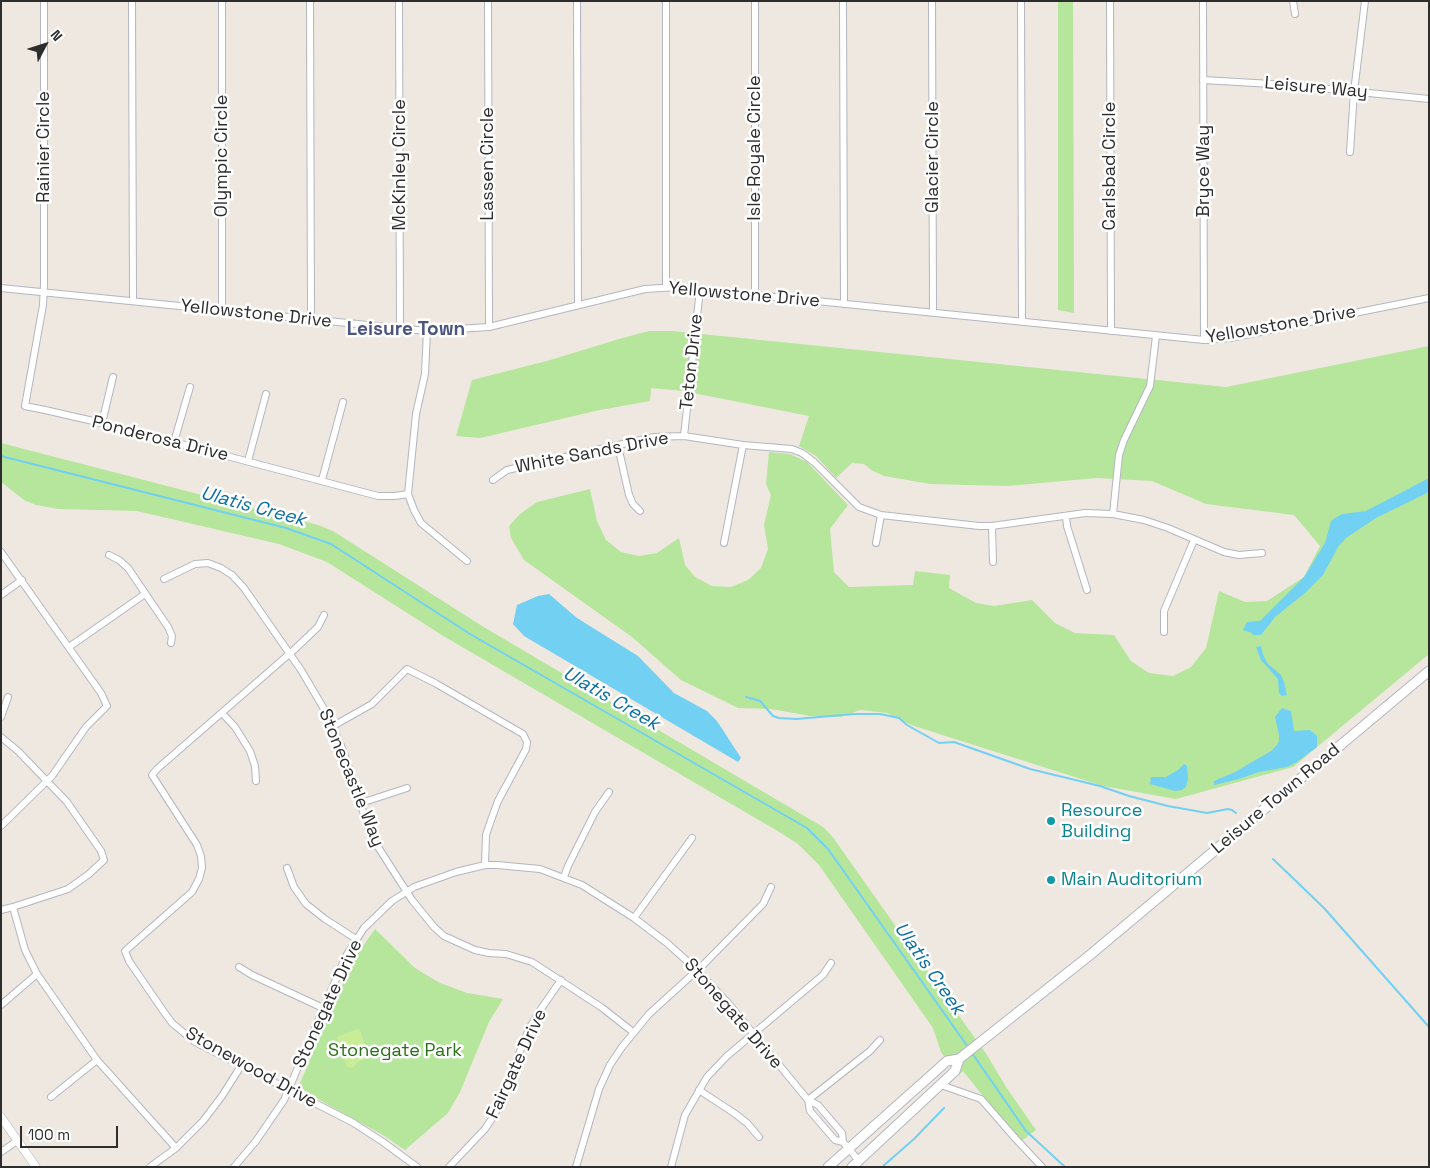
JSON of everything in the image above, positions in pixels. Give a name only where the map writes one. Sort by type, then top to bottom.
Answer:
[{"type":"main road","name":"Leisure Town Road","points":[[828,1167],[846,1146],[947,1061],[959,1059],[1090,955],[1429,671]]},
{"type":"main road","name":"Leisure Town Road","points":[[856,1164],[955,1072],[959,1059]]},
{"type":"street","name":"Rainier Circle","points":[[44,1],[44,292]]},
{"type":"street","points":[[132,1],[133,301]]},
{"type":"street","name":"Olympic Circle","points":[[222,1],[222,311]]},
{"type":"street","points":[[310,1],[311,320]]},
{"type":"street","name":"McKinley Circle","points":[[399,1],[400,329]]},
{"type":"street","name":"Lassen Circle","points":[[488,1],[489,327]]},
{"type":"street","points":[[576,1],[578,305]]},
{"type":"street","points":[[666,1],[666,287]]},
{"type":"street","name":"Isle Royale Circle","points":[[755,1],[755,294]]},
{"type":"street","points":[[843,1],[844,304]]},
{"type":"street","name":"Glacier Circle","points":[[932,1],[933,312]]},
{"type":"street","points":[[1021,1],[1022,322]]},
{"type":"street","name":"Carlsbad Circle","points":[[1110,1],[1111,331]]},
{"type":"street","name":"Bryce Way","points":[[1203,1],[1204,340]]},
{"type":"street","points":[[1294,1],[1295,14]]},
{"type":"street","points":[[1350,152],[1354,92],[1364,1]]},
{"type":"street","name":"Leisure Way","points":[[1203,80],[1289,85],[1429,99]]},
{"type":"street","name":"Yellowstone Drive","points":[[1,288],[427,331],[489,327],[645,289],[666,287],[755,294],[1204,340],[1230,338],[1429,298]]},
{"type":"street","name":"Teton Drive","points":[[684,436],[700,289]]},
{"type":"street","name":"Ponderosa Drive","points":[[44,292],[25,406],[102,423],[378,496],[408,494]]},
{"type":"street","points":[[427,331],[425,374],[416,414],[408,494],[414,510],[422,522],[467,561]]},
{"type":"street","points":[[1113,514],[1119,455],[1124,440],[1150,386],[1156,336]]},
{"type":"street","points":[[102,423],[113,377]]},
{"type":"street","points":[[174,442],[190,387]]},
{"type":"street","points":[[248,461],[266,394]]},
{"type":"street","points":[[322,480],[343,402]]},
{"type":"street","name":"White Sands Drive","points":[[493,480],[507,470],[654,437],[684,436],[743,445],[792,449],[802,453],[825,472],[859,507],[881,515],[944,523],[992,526],[1085,514],[1113,514],[1152,522],[1224,552],[1239,555],[1262,553]]},
{"type":"street","points":[[724,543],[743,445]]},
{"type":"street","points":[[618,446],[629,495],[633,504],[640,512]]},
{"type":"street","points":[[876,543],[881,515]]},
{"type":"street","points":[[1066,516],[1067,526],[1087,590]]},
{"type":"street","points":[[992,526],[993,562]]},
{"type":"street","points":[[1164,632],[1164,611],[1194,540]]},
{"type":"street","points":[[1,552],[105,698],[107,706],[86,728],[56,772],[1,826]]},
{"type":"street","points":[[109,555],[119,560],[128,568],[168,627],[172,636],[171,644]]},
{"type":"street","name":"Stonecastle Way","points":[[164,579],[195,564],[208,563],[232,575],[244,588],[313,690],[333,726],[371,836],[406,892],[420,911],[444,936],[475,950],[519,957],[532,962],[601,1007],[633,1032]]},
{"type":"street","points":[[1,594],[22,580]]},
{"type":"street","points":[[69,647],[145,594]]},
{"type":"street","name":"Stonewood Drive","points":[[324,615],[318,627],[289,654],[152,775],[198,845],[202,868],[199,880],[192,892],[125,951],[129,961],[172,1023],[195,1042],[352,1122],[416,1167]]},
{"type":"street","points":[[333,726],[372,704],[407,669],[436,683],[523,734],[526,740],[526,749],[498,801],[486,835],[485,865]]},
{"type":"street","points":[[1,717],[8,697]]},
{"type":"street","points":[[222,713],[250,751],[256,781]]},
{"type":"street","points":[[1,737],[18,751],[67,802],[101,851],[104,860],[68,889],[1,910]]},
{"type":"street","points":[[361,803],[407,788]]},
{"type":"street","points":[[564,877],[595,812],[609,792]]},
{"type":"street","points":[[634,918],[692,838]]},
{"type":"street","name":"Stonegate Drive","points":[[234,1167],[274,1116],[288,1091],[346,956],[356,939],[377,914],[406,892],[432,880],[485,865],[540,868],[564,877],[582,885],[634,918],[667,943],[697,970],[728,1003],[808,1100],[818,1105],[842,1133],[846,1146],[856,1164]]},
{"type":"street","points":[[287,868],[294,886],[306,904],[356,939]]},
{"type":"street","points":[[576,1167],[599,1089],[610,1065],[633,1032],[649,1014],[697,970],[763,904],[771,887]]},
{"type":"street","points":[[13,907],[25,950],[37,974],[97,1060],[176,1148]]},
{"type":"street","points":[[671,1167],[685,1115],[699,1090],[716,1067],[752,1034],[824,975],[831,963]]},
{"type":"street","points":[[239,967],[323,1008]]},
{"type":"street","points":[[1,1005],[37,974]]},
{"type":"street","name":"Fairgate Drive","points":[[449,1167],[472,1144],[490,1122],[529,1029],[540,1009],[561,980]]},
{"type":"street","points":[[808,1100],[870,1051],[880,1040]]},
{"type":"street","points":[[51,1097],[97,1060]]},
{"type":"street","points":[[150,1167],[176,1148],[203,1121],[241,1066]]},
{"type":"street","points":[[941,1085],[981,1099],[1042,1167]]},
{"type":"street","points":[[699,1090],[734,1112],[759,1137]]},
{"type":"street","points":[[1,1117],[36,1167]]},
{"type":"street","points":[[1,1152],[17,1141]]},
{"type":"green space","points":[[1058,1],[1073,1],[1074,313],[1058,310]]},
{"type":"green space","points":[[649,331],[672,331],[1226,387],[1429,346],[1429,654],[1293,767],[1176,799],[1103,786],[911,725],[887,713],[860,710],[841,717],[810,716],[771,709],[738,708],[681,680],[632,637],[524,560],[511,538],[509,526],[520,514],[537,502],[590,489],[597,521],[606,540],[621,552],[639,556],[657,553],[679,538],[685,565],[695,577],[712,586],[731,587],[748,580],[761,568],[768,549],[764,525],[771,495],[766,484],[769,452],[790,454],[807,462],[848,505],[830,529],[834,572],[849,587],[913,585],[915,571],[950,575],[949,588],[976,603],[994,606],[1032,600],[1055,623],[1075,633],[1114,635],[1131,661],[1149,673],[1173,676],[1191,667],[1206,648],[1219,591],[1245,602],[1267,601],[1304,577],[1320,546],[1294,515],[1206,504],[1152,481],[1097,478],[1007,486],[930,484],[884,476],[871,470],[864,464],[852,463],[836,478],[816,456],[799,446],[809,416],[683,391],[651,388],[650,401],[600,410],[480,438],[456,436],[472,380],[547,361]]},
{"type":"green space","points":[[1,443],[318,525],[333,531],[482,626],[823,827],[832,836],[987,1055],[1006,1087],[1036,1130],[1020,1142],[963,1071],[958,1076],[941,1052],[933,1028],[819,865],[798,844],[445,637],[327,562],[279,544],[137,511],[58,509],[36,505],[24,500],[1,482]]},
{"type":"green space","name":"Stonegate Park","points":[[375,929],[415,968],[440,983],[467,993],[503,999],[489,1022],[460,1092],[448,1113],[405,1150],[383,1135],[307,1093],[300,1083],[352,962]]},
{"type":"green space","points":[[357,1029],[360,1030],[368,1057],[358,1062],[353,1068],[347,1067],[337,1037]]},
{"type":"water","points":[[1429,478],[1429,492],[1376,518],[1346,538],[1338,547],[1323,575],[1305,593],[1275,617],[1261,635],[1253,635],[1243,630],[1247,622],[1260,621],[1304,577],[1325,543],[1331,521],[1342,514],[1366,511]]},
{"type":"water","points":[[549,594],[577,618],[638,656],[674,693],[707,711],[717,721],[741,758],[738,762],[524,636],[513,624],[517,605],[538,596]]},
{"type":"water","points":[[1261,646],[1268,664],[1281,675],[1287,695],[1282,696],[1279,693],[1278,679],[1261,660],[1256,647]]},
{"type":"water","points":[[1282,708],[1291,711],[1294,731],[1310,730],[1317,736],[1317,747],[1287,767],[1259,772],[1214,785],[1214,781],[1235,772],[1271,751],[1277,745],[1279,735],[1275,717]]},
{"type":"water","points":[[1184,764],[1187,766],[1188,779],[1186,787],[1182,790],[1175,791],[1150,784],[1151,777],[1166,777]]},
{"type":"waterway","name":"Ulatis Creek","points":[[1,456],[286,528],[331,544],[470,634],[807,828],[828,849],[968,1047]]},
{"type":"waterway","points":[[746,697],[760,701],[773,716],[779,718],[796,719],[855,714],[880,714],[899,718],[907,725],[939,743],[954,742],[1030,769],[1100,786],[1168,806],[1207,813],[1228,809],[1236,813]]},
{"type":"waterway","points":[[1273,859],[1324,908],[1429,1027]]},
{"type":"waterway","name":"Ulatis Creek","points":[[972,1053],[1026,1131],[1065,1167]]},
{"type":"waterway","points":[[882,1167],[914,1139],[944,1108]]},
{"type":"place","name":"Resource Building","points":[[1051,821]]},
{"type":"place","name":"Main Auditorium","points":[[1051,880]]},
{"type":"district","name":"Leisure Town","points":[[406,330]]}]
